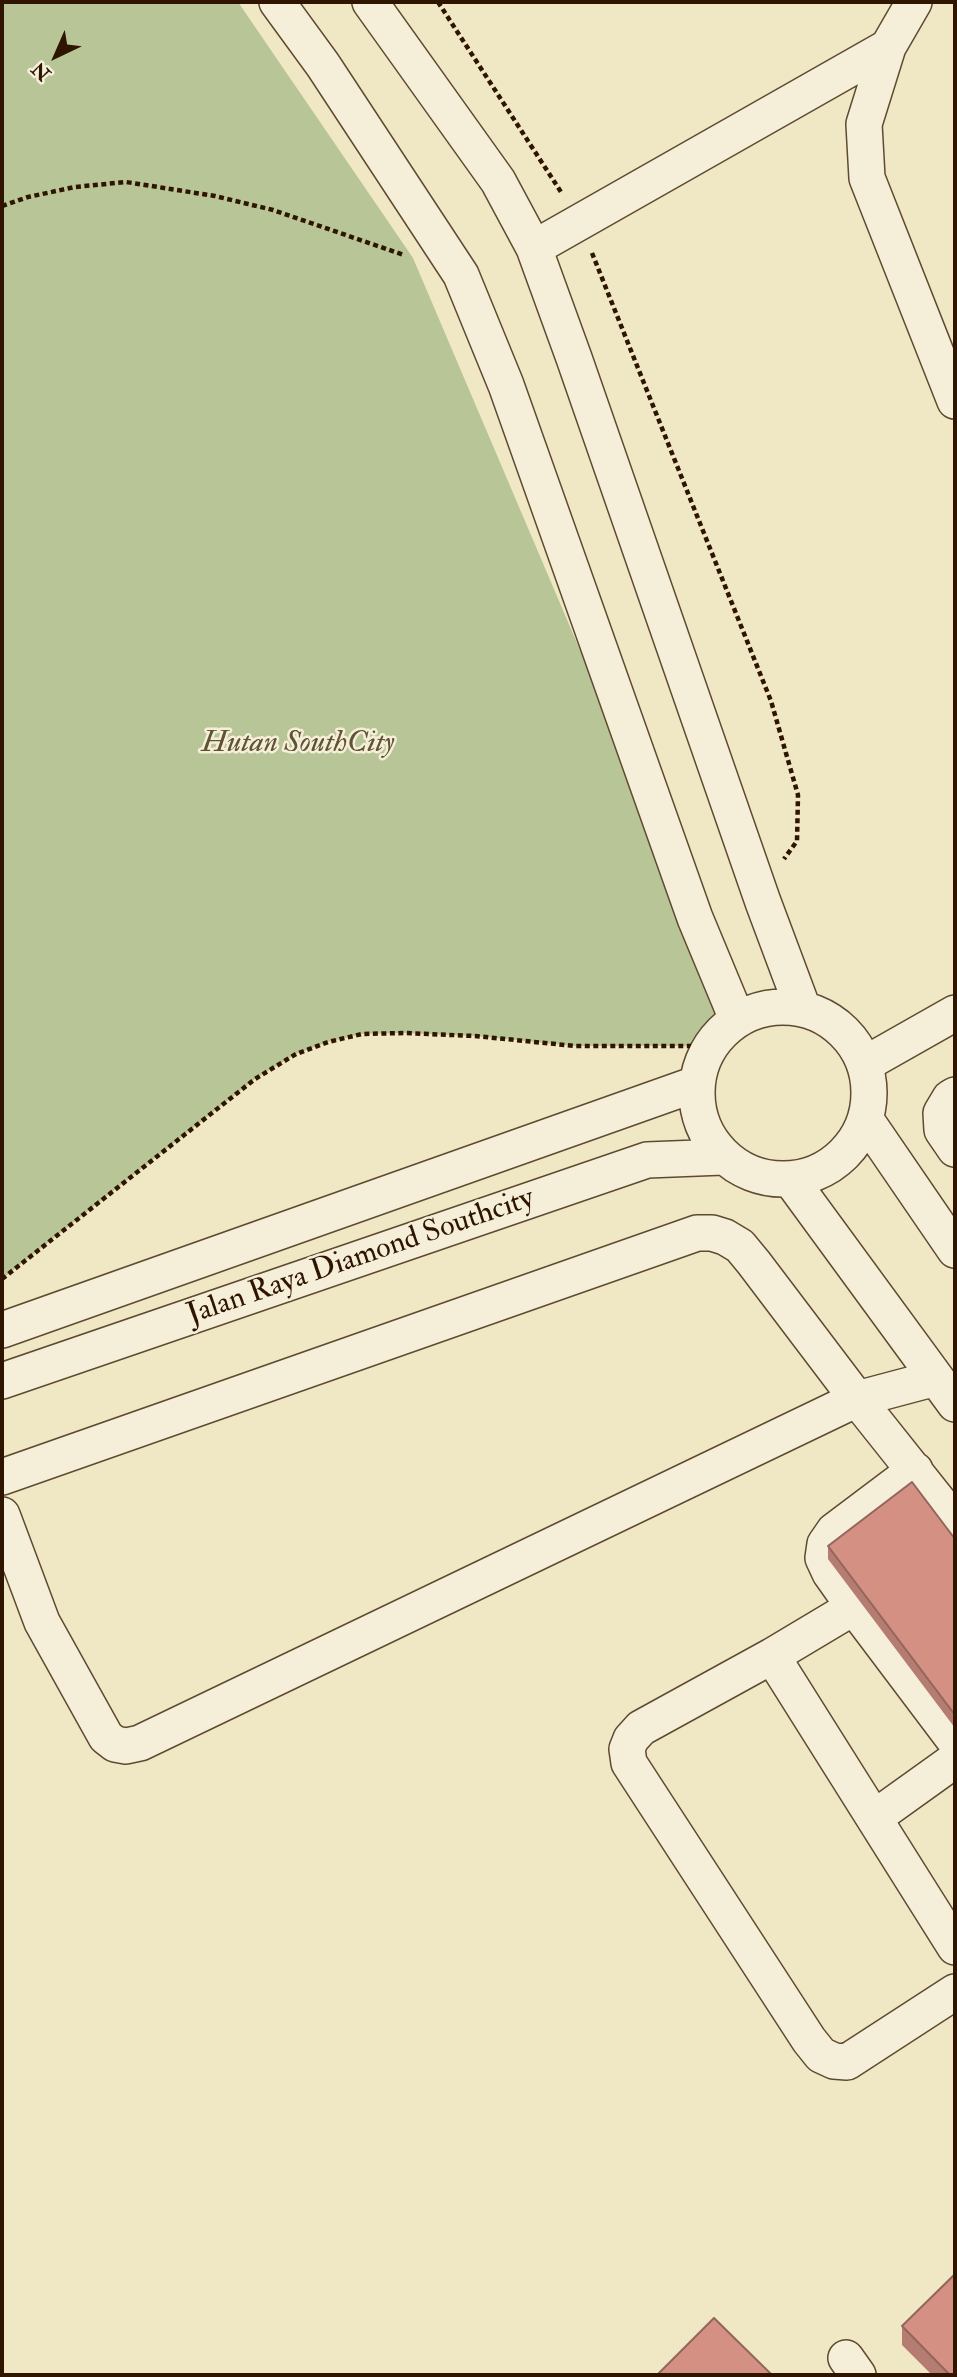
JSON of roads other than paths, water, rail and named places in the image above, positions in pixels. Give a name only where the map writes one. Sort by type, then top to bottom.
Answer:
[{"type":"street","points":[[276,2],[323,65],[461,275],[506,385],[695,918],[737,1018]]},
{"type":"street","points":[[370,2],[498,181],[534,248],[803,1009]]},
{"type":"street","points":[[914,2],[888,47],[863,124],[867,178],[955,401]]},
{"type":"street","points":[[534,248],[888,47]]},
{"type":"street","points":[[769,1007],[803,1009],[830,1020],[851,1039],[865,1064],[870,1092],[866,1120],[849,1150],[823,1171],[791,1180],[754,1176],[723,1157],[707,1136],[697,1111],[696,1084],[710,1046],[737,1018],[769,1007]]},
{"type":"street","points":[[865,1064],[955,1013]]},
{"type":"street","name":"Jalan Raya Diamond Southcity","points":[[2,1330],[696,1084]]},
{"type":"street","points":[[955,1095],[950,1098],[941,1113],[942,1130],[955,1149]]},
{"type":"street","points":[[866,1120],[943,1222],[955,1250]]},
{"type":"street","name":"Jalan Raya Diamond Southcity","points":[[2,1381],[647,1160],[723,1157]]},
{"type":"street","points":[[791,1180],[946,1391]]},
{"type":"street","points":[[2,1477],[697,1233],[712,1233],[740,1246],[955,1522]]},
{"type":"street","points":[[2,1515],[42,1622],[106,1737],[115,1744],[126,1746],[140,1743],[857,1399],[946,1391]]},
{"type":"street","points":[[915,1470],[834,1531],[825,1544],[823,1558],[854,1607],[955,1741]]},
{"type":"street","points":[[854,1607],[772,1656],[641,1728],[631,1739],[627,1749],[629,1763],[821,2055],[834,2061],[848,2062],[955,1992]]},
{"type":"street","points":[[772,1656],[955,1947]]},
{"type":"street","points":[[874,1818],[955,1760]]},
{"type":"park label","name":"Hutan SouthCity","points":[[298,745]]}]
